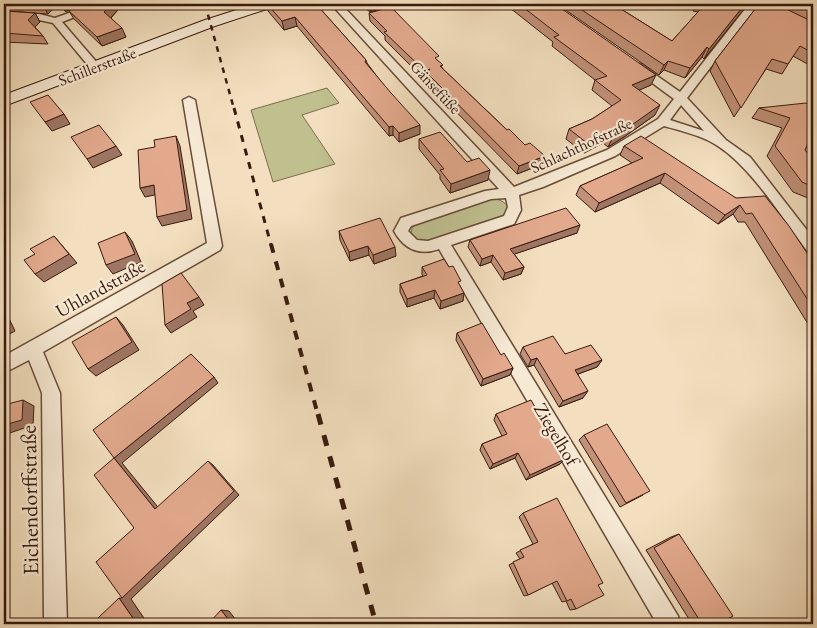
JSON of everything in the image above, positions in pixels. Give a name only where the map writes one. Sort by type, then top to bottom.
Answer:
[{"type":"main road","name":"Schillerstraße","points":[[4,101],[191,30],[268,4]]},
{"type":"street","points":[[4,15],[39,17],[56,21],[72,15],[85,4]]},
{"type":"street","name":"Gänsefüße","points":[[336,4],[511,193]]},
{"type":"street","name":"Schlachthofstraße","points":[[511,193],[538,184],[611,153],[662,122],[754,4]]},
{"type":"street","points":[[56,21],[95,66]]},
{"type":"street","points":[[626,59],[681,98],[722,143],[745,160],[808,232],[813,248]]},
{"type":"street","name":"Uhlandstraße","points":[[4,364],[215,246],[189,100]]},
{"type":"street","points":[[662,122],[689,129],[722,143]]},
{"type":"street","points":[[511,193],[515,200],[515,208],[514,215],[509,220],[444,244],[428,248],[416,247],[406,239],[401,230],[406,222],[415,218],[490,194],[511,193]]},
{"type":"street","name":"Ziegelhof","points":[[444,244],[670,624]]},
{"type":"street","name":"Eichendorffstraße","points":[[31,349],[38,360],[51,393],[55,624]]},
{"type":"green space","points":[[327,88],[339,103],[302,115],[335,164],[273,182],[251,110]]},
{"type":"green space","points":[[492,198],[506,204],[509,209],[506,215],[431,243],[415,240],[411,234],[412,228],[417,223]]},
{"type":"building","points":[[20,4],[45,4],[43,6]]},
{"type":"building","points":[[78,4],[111,4],[104,12],[122,28],[97,37],[69,11]]},
{"type":"building","points":[[267,4],[316,4],[420,125],[399,133],[393,126],[389,127],[295,17],[282,21]]},
{"type":"building","points":[[519,4],[555,4],[656,75],[632,85],[660,105],[613,137],[607,134],[587,143],[569,129],[592,119],[621,100],[595,80],[607,76],[554,37],[559,35]]},
{"type":"building","points":[[573,4],[613,4],[672,41],[705,4],[745,4],[709,49],[707,47],[690,68],[668,61],[664,65]]},
{"type":"building","points":[[759,4],[776,4],[813,22],[813,53],[800,46],[788,64],[772,59],[741,108],[715,61]]},
{"type":"building","points":[[799,4],[813,4],[813,10]]},
{"type":"building","points":[[391,7],[439,56],[435,58],[443,65],[440,66],[507,130],[509,129],[525,145],[530,143],[545,156],[519,166],[427,73],[430,69],[425,71],[384,32],[387,31],[369,13]]},
{"type":"building","points":[[4,11],[35,13],[28,20],[43,36],[4,33]]},
{"type":"building","points":[[48,95],[64,114],[45,122],[30,102]]},
{"type":"building","points":[[806,103],[813,109],[813,132],[805,150],[813,160],[813,187],[802,182],[775,146],[790,118],[759,108]]},
{"type":"building","points":[[99,125],[116,146],[87,159],[71,137]]},
{"type":"building","points":[[440,132],[467,162],[479,158],[490,170],[451,184],[440,170],[444,169],[419,139]]},
{"type":"building","points":[[176,136],[187,210],[157,217],[154,185],[140,188],[138,150],[155,147],[154,140]]},
{"type":"building","points":[[641,136],[736,198],[765,196],[789,226],[813,262],[813,308],[752,213],[746,214],[740,205],[725,215],[665,173],[599,203],[580,186],[643,158],[624,146]]},
{"type":"building","points":[[566,208],[580,225],[510,249],[524,267],[505,273],[493,255],[482,259],[470,240]]},
{"type":"building","points":[[380,218],[395,247],[373,255],[368,246],[349,252],[339,231]]},
{"type":"building","points":[[125,232],[135,254],[106,265],[98,243]]},
{"type":"building","points":[[54,236],[69,254],[35,274],[24,260],[35,254],[30,249]]},
{"type":"building","points":[[444,259],[449,267],[453,266],[461,281],[458,282],[464,293],[441,301],[435,290],[407,299],[400,284],[427,275],[422,267]]},
{"type":"building","points":[[181,273],[199,297],[187,303],[191,309],[165,325],[162,284]]},
{"type":"building","points":[[116,317],[132,342],[88,369],[72,342]]},
{"type":"building","points":[[482,323],[501,355],[504,353],[513,368],[483,379],[457,333]]},
{"type":"building","points":[[553,336],[565,354],[591,345],[602,360],[575,370],[588,391],[563,401],[537,358],[531,360],[523,347]]},
{"type":"building","points":[[191,354],[214,377],[114,458],[93,430]]},
{"type":"building","points":[[23,400],[22,420],[4,425],[4,405]]},
{"type":"building","points":[[531,400],[565,459],[530,475],[518,453],[493,464],[482,444],[507,434],[496,414]]},
{"type":"building","points":[[607,424],[650,491],[626,503],[584,435]]},
{"type":"building","points":[[114,458],[155,509],[208,461],[234,491],[122,598],[96,562],[134,528],[94,475]]},
{"type":"building","points":[[557,498],[603,583],[598,585],[604,595],[576,609],[571,599],[567,601],[557,581],[528,595],[513,562],[524,557],[520,550],[538,542],[523,513]]},
{"type":"building","points":[[679,534],[733,616],[719,624],[702,624],[654,548]]},
{"type":"building","points":[[119,598],[137,624],[100,624],[97,619]]},
{"type":"building","points":[[221,610],[232,624],[208,624]]},
{"type":"railway","points":[[205,4],[234,109]]},
{"type":"railway","points":[[234,108],[271,245]]},
{"type":"railway","points":[[271,244],[318,415]]},
{"type":"railway","points":[[318,414],[376,624]]}]
